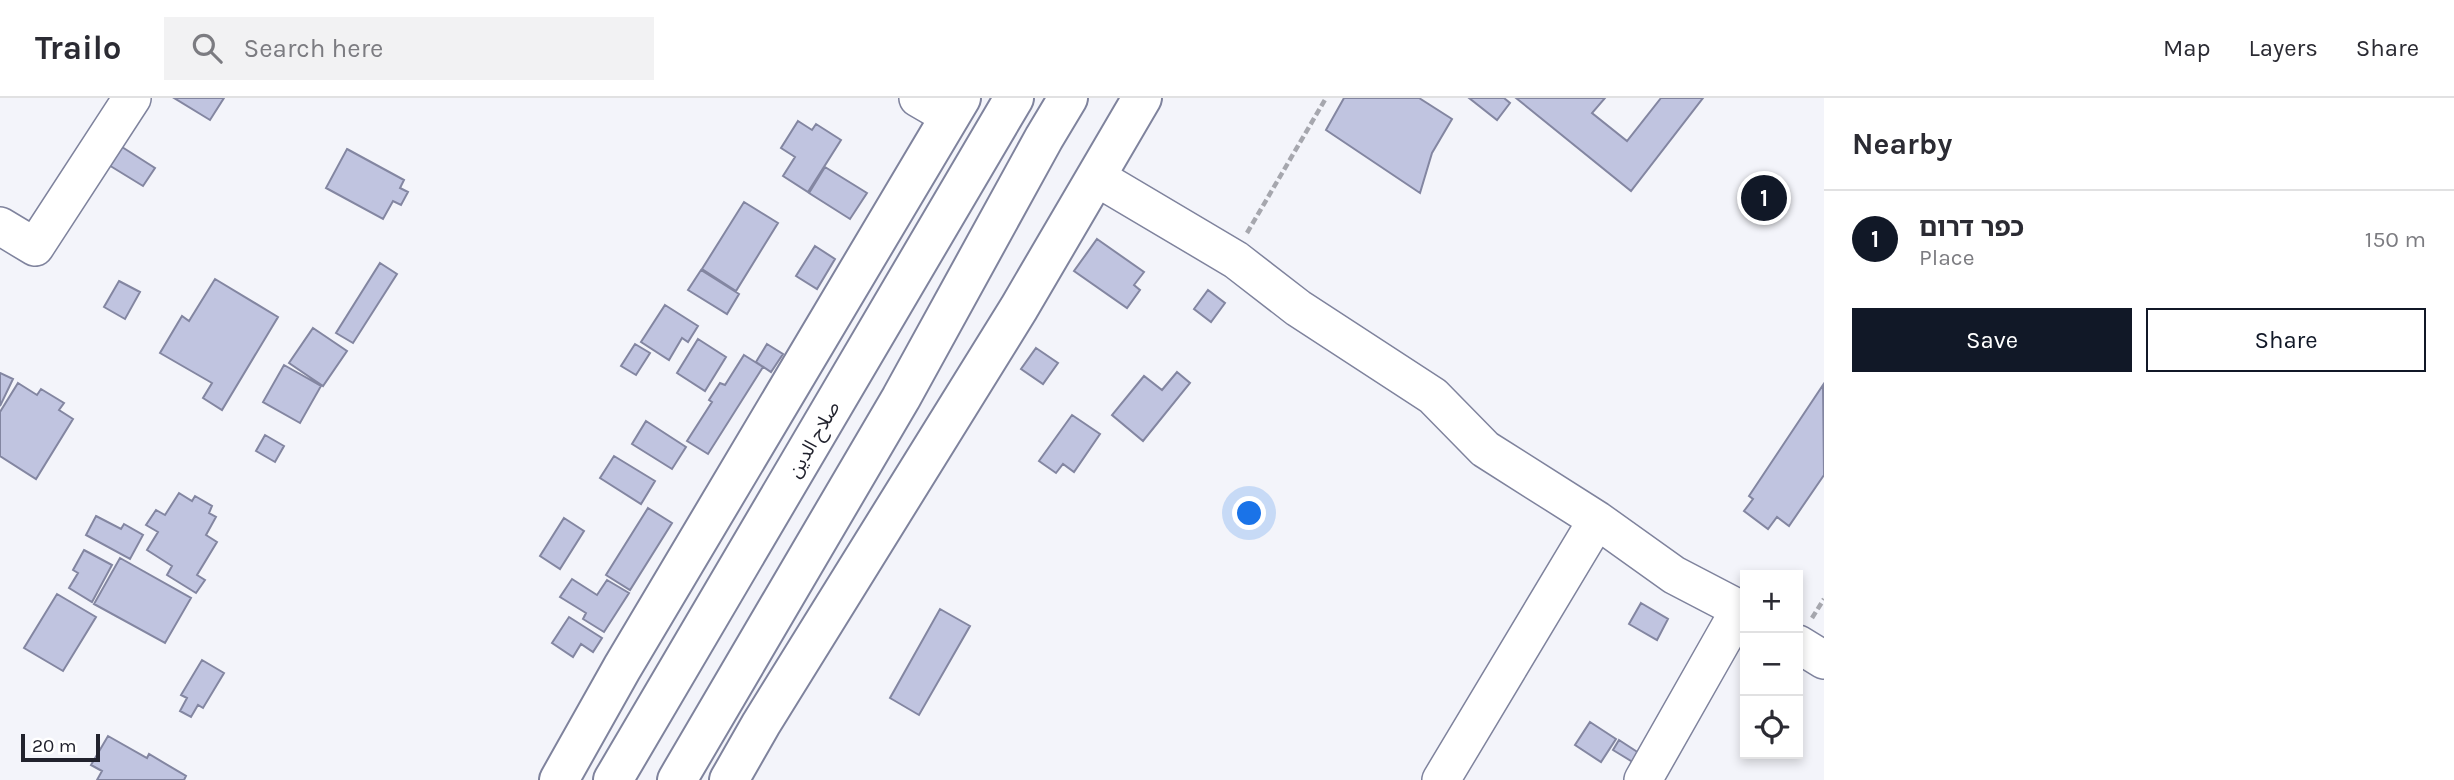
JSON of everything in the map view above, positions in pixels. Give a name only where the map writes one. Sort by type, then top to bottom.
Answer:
[{"type":"main road","name":"صلاح الدين","points":[[613,780],[1014,98]]},
{"type":"main road","points":[[677,780],[901,398],[1068,98]]},
{"type":"main road","points":[[729,780],[1019,308],[1142,98]]},
{"type":"main road","points":[[559,780],[943,104]]},
{"type":"street","points":[[0,226],[35,247],[132,98]]},
{"type":"street","points":[[1096,177],[1233,258],[1298,308],[1433,396],[1485,449],[1597,520],[1674,575],[1740,608]]},
{"type":"street","points":[[1441,780],[1597,520]]},
{"type":"street","points":[[1643,780],[1740,615]]},
{"type":"street","points":[[1803,647],[1824,660]]},
{"type":"path","points":[[1233,258],[1326,98]]},
{"type":"building","points":[[174,98],[224,98],[210,120]]},
{"type":"building","points":[[1344,98],[1419,98],[1452,119],[1432,153],[1420,193],[1326,130]]},
{"type":"building","points":[[1469,98],[1504,98],[1510,103],[1497,120]]},
{"type":"building","points":[[1516,98],[1605,98],[1592,113],[1627,141],[1661,98],[1703,98],[1631,191]]},
{"type":"building","points":[[798,121],[812,130],[816,124],[841,140],[808,192],[783,176],[795,157],[781,148]]},
{"type":"building","points":[[111,140],[155,168],[143,186],[99,159]]},
{"type":"building","points":[[347,149],[404,180],[400,188],[408,192],[401,205],[393,201],[383,219],[326,188]]},
{"type":"building","points":[[825,167],[867,193],[850,219],[809,193]]},
{"type":"building","points":[[744,202],[778,223],[736,291],[702,269]]},
{"type":"building","points":[[1097,239],[1144,272],[1134,285],[1140,290],[1127,308],[1074,271]]},
{"type":"building","points":[[815,246],[835,259],[817,289],[796,276]]},
{"type":"building","points":[[380,263],[397,274],[353,343],[336,333]]},
{"type":"building","points":[[701,270],[739,294],[727,314],[688,290]]},
{"type":"building","points":[[215,279],[278,317],[222,410],[203,398],[212,383],[160,353],[182,316],[189,321]]},
{"type":"building","points":[[119,281],[140,292],[125,319],[104,307]]},
{"type":"building","points":[[1208,290],[1225,303],[1211,322],[1194,309]]},
{"type":"building","points":[[665,305],[698,326],[688,342],[682,338],[669,360],[641,342]]},
{"type":"building","points":[[313,328],[347,351],[323,386],[289,363]]},
{"type":"building","points":[[698,339],[726,357],[705,391],[677,373]]},
{"type":"building","points":[[635,344],[650,353],[636,375],[621,366]]},
{"type":"building","points":[[767,344],[783,354],[771,372],[756,362]]},
{"type":"building","points":[[1036,348],[1058,363],[1043,384],[1021,369]]},
{"type":"building","points":[[744,355],[763,367],[708,454],[687,441],[712,402],[709,400],[720,383],[725,385]]},
{"type":"building","points":[[284,365],[321,386],[300,423],[263,402]]},
{"type":"building","points":[[1177,372],[1190,383],[1143,441],[1112,415],[1144,376],[1162,390]]},
{"type":"building","points":[[0,373],[13,379],[0,406]]},
{"type":"building","points":[[18,383],[37,395],[41,389],[64,403],[59,410],[73,419],[36,479],[0,456],[0,412]]},
{"type":"building","points":[[1823,385],[1824,475],[1789,526],[1777,517],[1768,529],[1744,511],[1753,499],[1749,496]]},
{"type":"building","points":[[1072,415],[1100,434],[1074,472],[1063,464],[1056,473],[1039,461]]},
{"type":"building","points":[[646,421],[686,447],[672,469],[632,444]]},
{"type":"building","points":[[265,435],[284,446],[275,462],[256,451]]},
{"type":"building","points":[[614,456],[655,481],[641,504],[600,478]]},
{"type":"building","points":[[179,493],[192,501],[195,496],[212,506],[209,513],[216,517],[206,535],[217,542],[197,575],[205,580],[196,593],[167,575],[172,566],[147,550],[158,532],[146,525],[156,510],[165,515]]},
{"type":"building","points":[[648,508],[672,523],[630,590],[606,575]]},
{"type":"building","points":[[96,516],[121,529],[124,524],[143,535],[130,559],[86,535]]},
{"type":"building","points":[[564,518],[584,531],[560,569],[540,556]]},
{"type":"building","points":[[84,550],[112,565],[92,602],[69,588],[78,573],[73,570]]},
{"type":"building","points":[[120,558],[191,598],[165,643],[94,604]]},
{"type":"building","points":[[572,579],[597,595],[607,580],[629,593],[604,632],[583,619],[586,613],[560,597]]},
{"type":"building","points":[[57,594],[96,617],[63,671],[24,648]]},
{"type":"building","points":[[1641,603],[1668,619],[1657,640],[1629,624]]},
{"type":"building","points":[[940,609],[970,626],[919,715],[890,698]]},
{"type":"building","points":[[569,617],[602,638],[593,652],[581,644],[573,657],[552,643]]},
{"type":"building","points":[[202,660],[224,673],[203,708],[198,705],[191,717],[180,711],[187,698],[181,695]]},
{"type":"building","points":[[1590,722],[1616,739],[1601,762],[1575,745]]},
{"type":"building","points":[[108,736],[147,758],[149,754],[186,776],[184,780],[97,780],[102,771],[91,765]]},
{"type":"building","points":[[1619,740],[1642,755],[1636,764],[1613,750]]},
{"type":"place","name":"כפר דרום","points":[[1764,198]]}]
